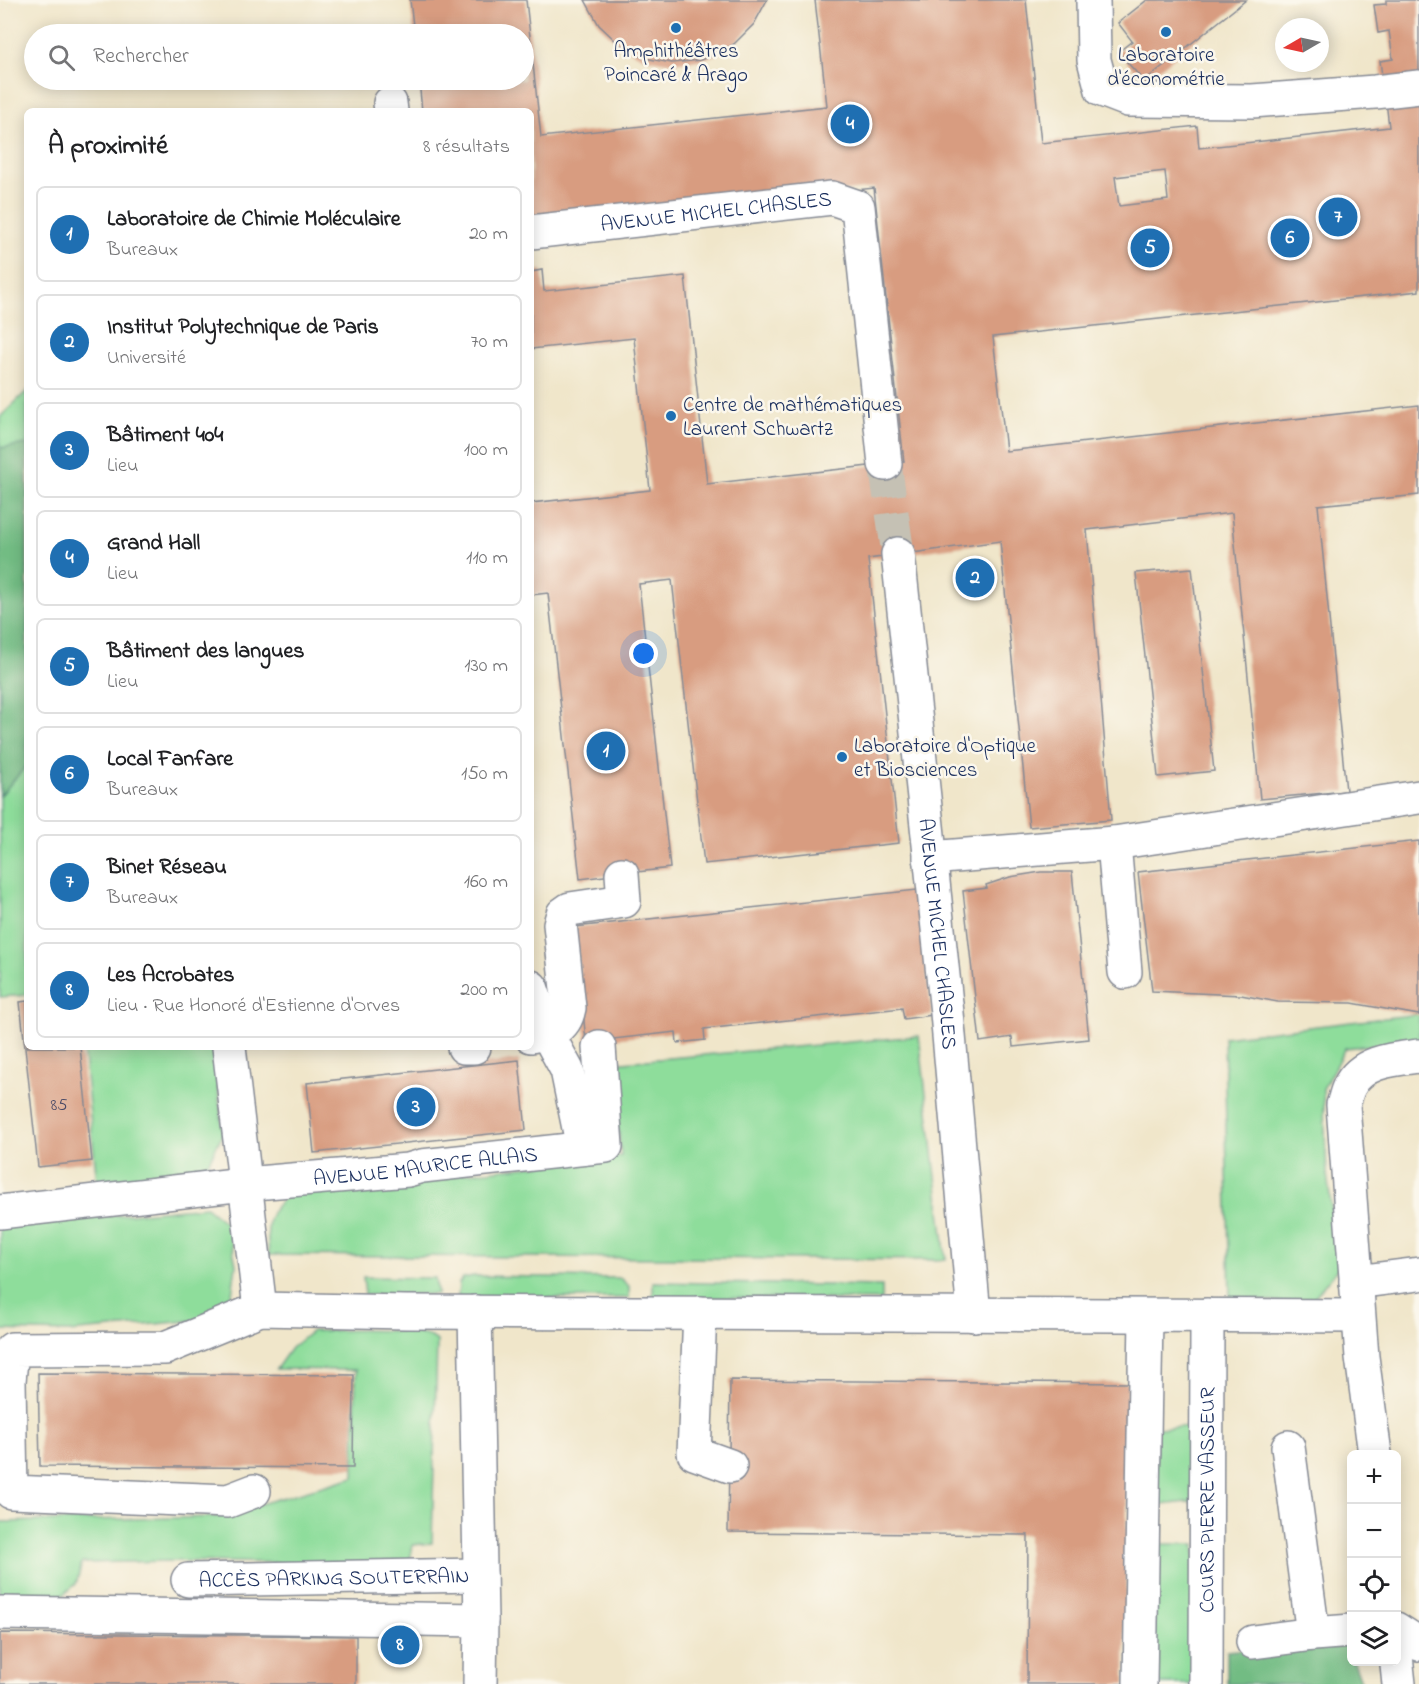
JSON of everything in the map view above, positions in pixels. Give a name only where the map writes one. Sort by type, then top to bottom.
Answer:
[{"type":"street","points":[[1093,0],[1094,60],[1102,90],[1128,100],[1252,101],[1376,93],[1419,87]]},
{"type":"street","name":"AVENUE MICHEL CHASLES","points":[[534,232],[832,198],[858,207],[885,464]]},
{"type":"street","name":"AVENUE MICHEL CHASLES","points":[[898,555],[956,1108],[974,1315]]},
{"type":"street","points":[[930,858],[1114,843],[1419,797]]},
{"type":"street","points":[[1114,843],[1125,972]]},
{"type":"street","points":[[539,1035],[561,1026],[567,1018],[569,1008],[560,924],[563,914],[570,909],[624,901],[622,874]]},
{"type":"street","points":[[534,1005],[539,1035],[567,1070],[595,1147]]},
{"type":"street","points":[[595,1147],[599,1047]]},
{"type":"street","points":[[229,1050],[260,1309]]},
{"type":"street","points":[[1374,1450],[1358,1316],[1343,1105],[1349,1086],[1358,1075],[1373,1065],[1383,1061],[1419,1056]]},
{"type":"street","name":"AVENUE MAURICE ALLAIS","points":[[0,1212],[244,1184],[408,1170],[422,1166],[595,1147]]},
{"type":"street","points":[[1356,1282],[1419,1274]]},
{"type":"street","points":[[254,1491],[228,1501],[11,1492],[9,1381],[12,1349],[165,1348],[260,1309],[1358,1316]]},
{"type":"street","points":[[475,1312],[481,1620],[480,1684]]},
{"type":"street","points":[[700,1313],[694,1453],[730,1466]]},
{"type":"street","points":[[1140,1684],[1146,1316]]},
{"type":"street","name":"COURS PIERRE VASSEUR","points":[[1206,1684],[1207,1316]]},
{"type":"street","points":[[1288,1447],[1313,1634]]},
{"type":"street","name":"ACCÈS PARKING SOUTERRAIN","points":[[188,1580],[480,1575]]},
{"type":"street","points":[[0,1613],[481,1620]]},
{"type":"street","points":[[1253,1642],[1347,1631]]},
{"type":"street","points":[[1401,1632],[1419,1644]]},
{"type":"street","points":[[1397,1666],[1399,1684]]},
{"type":"green space","points":[[24,394],[24,995],[0,997],[0,417]]},
{"type":"green space","points":[[24,444],[24,768],[0,796],[0,448]]},
{"type":"green space","points":[[1419,1014],[1419,1040],[1345,1048],[1323,1089],[1327,1174],[1339,1267],[1313,1299],[1284,1303],[1230,1298],[1224,1037]]},
{"type":"green space","points":[[919,1036],[946,1260],[269,1255],[269,1220],[276,1206],[291,1193],[621,1156],[612,1063]]},
{"type":"green space","points":[[83,1050],[213,1050],[223,1133],[207,1165],[171,1174],[97,1182]]},
{"type":"green space","points":[[206,1207],[228,1225],[236,1265],[232,1294],[221,1318],[68,1332],[0,1330],[0,1226]]},
{"type":"green space","points":[[474,1276],[620,1278],[629,1286],[629,1298],[458,1298],[459,1283],[463,1278]]},
{"type":"green space","points":[[363,1277],[435,1278],[437,1294],[365,1295]]},
{"type":"green space","points":[[653,1282],[882,1286],[882,1300],[653,1297]]},
{"type":"green space","points":[[312,1331],[397,1331],[428,1336],[437,1341],[432,1543],[413,1545],[409,1565],[170,1561],[82,1563],[76,1584],[63,1595],[0,1596],[0,1522],[215,1517],[354,1477],[356,1370],[276,1369],[291,1348]]},
{"type":"green space","points":[[1197,1426],[1195,1501],[1153,1506],[1157,1428]]},
{"type":"green space","points":[[1154,1544],[1195,1544],[1193,1684],[1154,1684]]},
{"type":"green space","points":[[1346,1640],[1347,1666],[1355,1666],[1362,1684],[1227,1684],[1227,1651]]},
{"type":"building","points":[[410,0],[526,0],[529,24],[413,24]]},
{"type":"building","name":"Amphithéâtres Poincaré & Arago","points":[[585,0],[767,0],[754,24],[734,44],[718,54],[700,60],[672,63],[644,58],[620,45],[599,25]]},
{"type":"building","points":[[815,0],[1026,0],[1041,143],[1197,126],[1199,148],[1389,127],[1386,101],[1419,98],[1419,291],[993,337],[1006,451],[1419,405],[1419,495],[1318,505],[1346,791],[1260,799],[1232,513],[1087,530],[1111,820],[1029,827],[1000,541],[868,559],[899,843],[704,864],[672,580],[639,584],[670,868],[580,879],[548,593],[534,595],[534,503],[650,490],[634,338],[534,349],[534,271],[542,270],[544,291],[685,276],[707,484],[904,462],[874,188],[534,225],[534,108],[422,108],[420,90],[534,90],[534,73],[541,137],[827,106]],"holes":[[[1165,171],[1168,200],[1119,206],[1115,177]]]},
{"type":"building","name":"Laboratoire d'économétrie","points":[[1147,0],[1246,0],[1144,81],[1118,52],[1132,41],[1118,23]]},
{"type":"building","points":[[1386,0],[1419,0],[1419,78],[1383,83],[1380,61],[1393,59],[1389,31],[1378,33],[1374,5],[1386,4]]},
{"type":"building","points":[[1192,568],[1214,771],[1158,777],[1136,573]]},
{"type":"building","points":[[1419,841],[1419,1015],[1352,1003],[1278,1002],[1241,995],[1152,991],[1138,872]]},
{"type":"building","points":[[1041,872],[1072,872],[1089,1039],[1013,1047],[1012,1037],[980,1042],[963,891],[987,888],[986,885],[1010,877]]},
{"type":"building","points":[[917,890],[932,1015],[904,1019],[902,1008],[704,1029],[705,1040],[677,1043],[676,1032],[586,1042],[575,927]]},
{"type":"building","points":[[24,1001],[24,1039],[20,1002]]},
{"type":"building","points":[[25,1050],[80,1050],[92,1161],[38,1167]]},
{"type":"building","points":[[519,1060],[526,1130],[314,1153],[307,1083]]},
{"type":"building","points":[[38,1373],[354,1375],[353,1468],[40,1466]]},
{"type":"building","points":[[730,1380],[1128,1383],[1125,1684],[1027,1684],[1028,1535],[728,1532]]},
{"type":"building","points":[[0,1633],[356,1636],[356,1684],[0,1684]]},
{"type":"tunnel","points":[[885,464],[898,554]]},
{"type":"place","name":"Amphithéâtres Poincaré & Arago","points":[[676,28]]},
{"type":"place","name":"Laboratoire d'économétrie","points":[[1166,32]]},
{"type":"place","name":"Grand Hall","points":[[850,124]]},
{"type":"place","name":"Binet Réseau","points":[[1338,217]]},
{"type":"place","name":"Local Fanfare","points":[[1290,238]]},
{"type":"place","name":"Bâtiment des langues","points":[[1150,248]]},
{"type":"place","name":"Centre de mathématiques Laurent Schwartz","points":[[671,416]]},
{"type":"place","name":"Institut Polytechnique de Paris","points":[[975,578]]},
{"type":"place","name":"Laboratoire de Chimie Moléculaire","points":[[606,751]]},
{"type":"place","name":"Laboratoire d'Optique et Biosciences","points":[[842,757]]},
{"type":"place","name":"Bâtiment 404","points":[[416,1107]]},
{"type":"place","name":"Les Acrobates","points":[[400,1645]]}]
